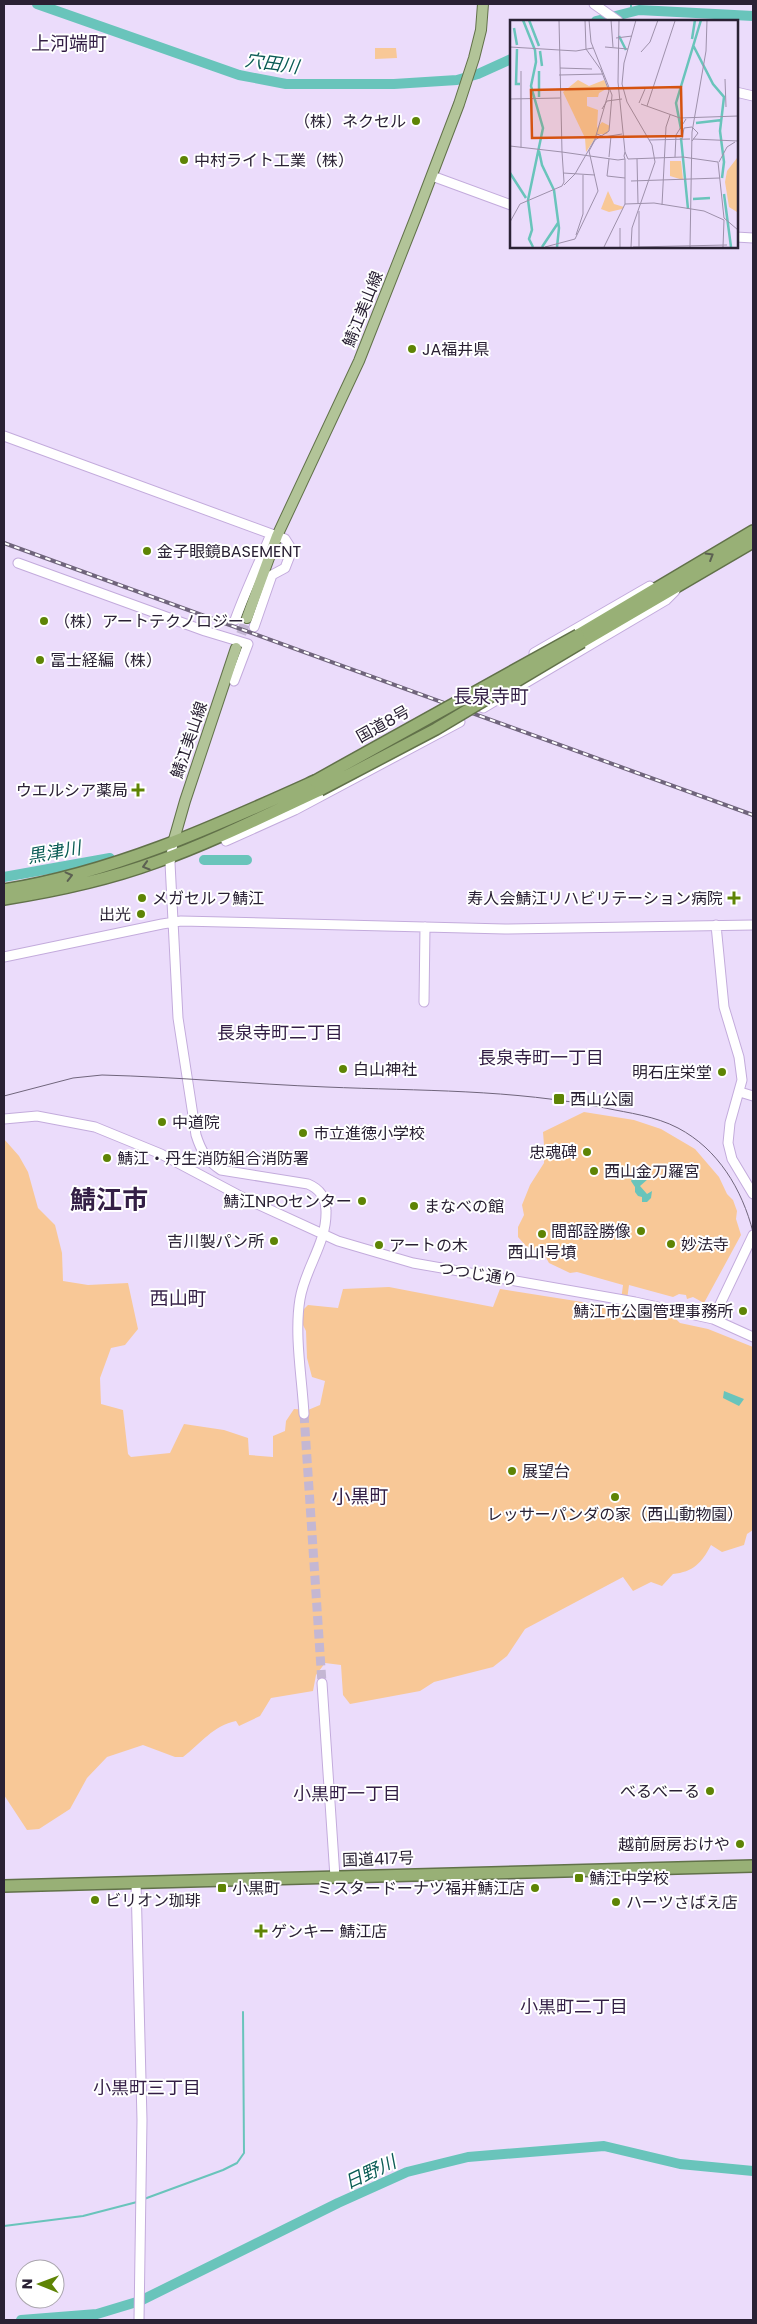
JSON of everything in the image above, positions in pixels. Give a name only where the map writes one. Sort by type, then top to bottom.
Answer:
[{"type":"highway","name":"国道8号","points":[[685,577],[753,531]]},
{"type":"highway","name":"国道8号","points":[[4,899],[96,880],[170,857],[223,835],[317,785],[436,729],[580,639],[685,577],[753,542]]},
{"type":"highway","name":"国道8号","points":[[4,890],[40,884],[110,866],[173,843],[317,785]]},
{"type":"highway","name":"国道417号","points":[[4,1886],[753,1866]]},
{"type":"main road","name":"鯖江美山線","points":[[247,618],[274,535],[359,361],[432,176],[474,58],[481,30],[483,4]]},
{"type":"main road","name":"鯖江美山線","points":[[173,843],[236,648]]},
{"type":"street","points":[[597,6],[617,20]]},
{"type":"street","points":[[737,92],[753,96]]},
{"type":"street","points":[[432,176],[510,205]]},
{"type":"street","points":[[737,237],[753,238]]},
{"type":"street","points":[[4,436],[285,538],[292,550],[285,568],[272,575],[254,627]]},
{"type":"street","points":[[235,620],[248,584],[274,535]]},
{"type":"street","points":[[18,563],[205,631],[248,644],[234,681]]},
{"type":"street","points":[[521,661],[658,581],[685,577]]},
{"type":"street","points":[[483,708],[666,600],[685,577]]},
{"type":"street","points":[[488,691],[520,673]]},
{"type":"street","points":[[214,826],[237,812],[300,783],[432,713]]},
{"type":"street","points":[[223,835],[226,841],[295,810],[460,722]]},
{"type":"street","points":[[403,741],[433,724]]},
{"type":"street","points":[[173,843],[170,857],[178,1018],[196,1135],[204,1156],[212,1164],[230,1173],[294,1181],[314,1187],[325,1200],[324,1234],[303,1286],[300,1299],[298,1320],[304,1414]]},
{"type":"street","points":[[4,957],[172,922],[543,929],[753,925]]},
{"type":"street","points":[[716,925],[724,1007],[739,1057],[742,1080],[730,1123],[728,1143],[732,1159],[753,1194]]},
{"type":"street","points":[[424,1002],[425,927]]},
{"type":"street","points":[[740,1092],[753,1096]]},
{"type":"street","name":"つつじ通り","points":[[4,1119],[37,1116],[95,1127],[161,1154],[242,1197],[338,1241],[413,1264],[635,1302],[713,1319]]},
{"type":"street","points":[[753,1235],[713,1319],[753,1337]]},
{"type":"street","points":[[322,1683],[335,1877]]},
{"type":"street","points":[[136,1882],[142,2120],[139,2320]]},
{"type":"shaded area","points":[[375,48],[396,48],[397,58],[375,59]]},
{"type":"shaded area","name":"西山公園","points":[[584,1112],[634,1120],[661,1129],[695,1149],[719,1177],[727,1194],[733,1200],[741,1235],[704,1303],[693,1297],[687,1299],[686,1295],[679,1294],[673,1297],[629,1285],[626,1307],[670,1313],[680,1323],[708,1329],[753,1347],[753,1530],[747,1534],[744,1545],[722,1552],[711,1545],[696,1566],[673,1574],[662,1586],[651,1582],[633,1591],[623,1577],[525,1629],[507,1656],[493,1667],[434,1682],[420,1691],[350,1704],[343,1695],[341,1665],[325,1663],[316,1675],[313,1691],[271,1698],[260,1716],[239,1726],[236,1721],[221,1726],[183,1757],[175,1757],[143,1745],[107,1757],[87,1778],[70,1809],[39,1829],[27,1830],[4,1795],[4,1139],[19,1156],[28,1172],[38,1208],[55,1225],[62,1253],[63,1281],[88,1285],[128,1283],[138,1329],[125,1345],[111,1348],[100,1378],[101,1404],[123,1410],[128,1454],[131,1457],[170,1453],[184,1424],[224,1430],[248,1438],[249,1455],[273,1457],[273,1436],[285,1431],[286,1421],[294,1409],[308,1410],[320,1405],[325,1381],[312,1377],[307,1358],[306,1331],[302,1323],[304,1309],[308,1305],[338,1308],[343,1289],[389,1287],[493,1307],[500,1289],[620,1308],[623,1285],[577,1272],[570,1273],[549,1263],[544,1254],[526,1246],[518,1237],[518,1227],[524,1215],[522,1205],[530,1185],[544,1163],[544,1159],[539,1155],[544,1145],[543,1132]]},
{"type":"shaded area","points":[[635,1173],[648,1179],[640,1186],[647,1194],[652,1191],[651,1198],[647,1202],[642,1202],[642,1197],[638,1196],[635,1192],[635,1187],[631,1181]]},
{"type":"shaded area","points":[[724,1391],[744,1399],[739,1406],[723,1398]]},
{"type":"waterway","name":"穴田川","points":[[37,4],[239,75],[286,84],[394,84],[457,80],[478,74],[510,59]]},
{"type":"waterway","name":"穴田川","points":[[631,4],[631,12]]},
{"type":"waterway","name":"穴田川","points":[[600,20],[639,10],[753,16]]},
{"type":"waterway","name":"黒津川","points":[[4,877],[110,858]]},
{"type":"waterway","name":"黒津川","points":[[204,860],[247,860]]},
{"type":"waterway","points":[[144,2199],[223,2170],[237,2163],[244,2153],[243,2012]]},
{"type":"waterway","name":"日野川","points":[[21,2320],[97,2314],[140,2301],[338,2203],[407,2172],[468,2157],[604,2146],[680,2164],[753,2171]]},
{"type":"waterway","points":[[4,2226],[83,2216],[137,2202]]},
{"type":"tunnel","points":[[236,648],[247,618]]},
{"type":"tunnel","points":[[433,724],[486,693]]},
{"type":"tunnel","points":[[304,1414],[322,1683]]},
{"type":"tram line","points":[[4,1096],[73,1078],[102,1075],[298,1086],[501,1094],[535,1097],[605,1108],[642,1115],[669,1124],[705,1147],[735,1186],[753,1232]]},
{"type":"railway","points":[[4,543],[753,815]]},
{"type":"place","name":"（株）ネクセル","points":[[416,121]]},
{"type":"place","name":"中村ライト工業（株）","points":[[184,160]]},
{"type":"place","name":"JA福井県","points":[[412,349]]},
{"type":"place","name":"金子眼鏡BASEMENT","points":[[147,551]]},
{"type":"place","name":"（株）アートテクノロジー","points":[[44,621]]},
{"type":"place","name":"冨士経編（株）","points":[[40,660]]},
{"type":"place","name":"ウエルシア薬局","points":[[138,790]]},
{"type":"place","name":"メガセルフ鯖江","points":[[142,898]]},
{"type":"place","name":"寿人会鯖江リハビリテーション病院","points":[[734,898]]},
{"type":"place","name":"出光","points":[[141,914]]},
{"type":"place","name":"白山神社","points":[[343,1069]]},
{"type":"place","name":"明石庄栄堂","points":[[722,1072]]},
{"type":"place","name":"西山公園","points":[[559,1099]]},
{"type":"place","name":"中道院","points":[[162,1122]]},
{"type":"place","name":"市立進徳小学校","points":[[303,1133]]},
{"type":"place","name":"忠魂碑","points":[[587,1152]]},
{"type":"place","name":"鯖江・丹生消防組合消防署","points":[[107,1158]]},
{"type":"place","name":"西山金刀羅宮","points":[[594,1171]]},
{"type":"place","name":"鯖江NPOセンター","points":[[362,1201]]},
{"type":"place","name":"まなべの館","points":[[414,1206]]},
{"type":"place","name":"間部詮勝像","points":[[641,1231]]},
{"type":"place","name":"西山1号墳","points":[[542,1234]]},
{"type":"place","name":"吉川製パン所","points":[[274,1241]]},
{"type":"place","name":"妙法寺","points":[[671,1244]]},
{"type":"place","name":"アートの木","points":[[379,1245]]},
{"type":"place","name":"鯖江市公園管理事務所","points":[[743,1311]]},
{"type":"place","name":"展望台","points":[[512,1471]]},
{"type":"place","name":"レッサーパンダの家（西山動物園）","points":[[615,1497]]},
{"type":"place","name":"べるべーる","points":[[710,1791]]},
{"type":"place","name":"越前厨房おけや","points":[[740,1844]]},
{"type":"place","name":"鯖江中学校","points":[[579,1878]]},
{"type":"place","name":"小黒町","points":[[222,1888]]},
{"type":"place","name":"ミスタードーナツ福井鯖江店","points":[[535,1888]]},
{"type":"place","name":"ビリオン珈琲","points":[[95,1900]]},
{"type":"place","name":"ハーツさばえ店","points":[[616,1902]]},
{"type":"place","name":"ゲンキー 鯖江店","points":[[261,1931]]},
{"type":"district","name":"上河端町","points":[[69,43]]},
{"type":"district","name":"長泉寺町","points":[[491,696]]},
{"type":"district","name":"長泉寺町二丁目","points":[[280,1032]]},
{"type":"district","name":"長泉寺町一丁目","points":[[541,1057]]},
{"type":"district","name":"鯖江市","points":[[109,1200]]},
{"type":"district","name":"西山町","points":[[178,1298]]},
{"type":"district","name":"小黒町","points":[[360,1496]]},
{"type":"district","name":"小黒町一丁目","points":[[347,1793]]},
{"type":"district","name":"小黒町二丁目","points":[[574,2006]]},
{"type":"district","name":"小黒町三丁目","points":[[147,2087]]}]
